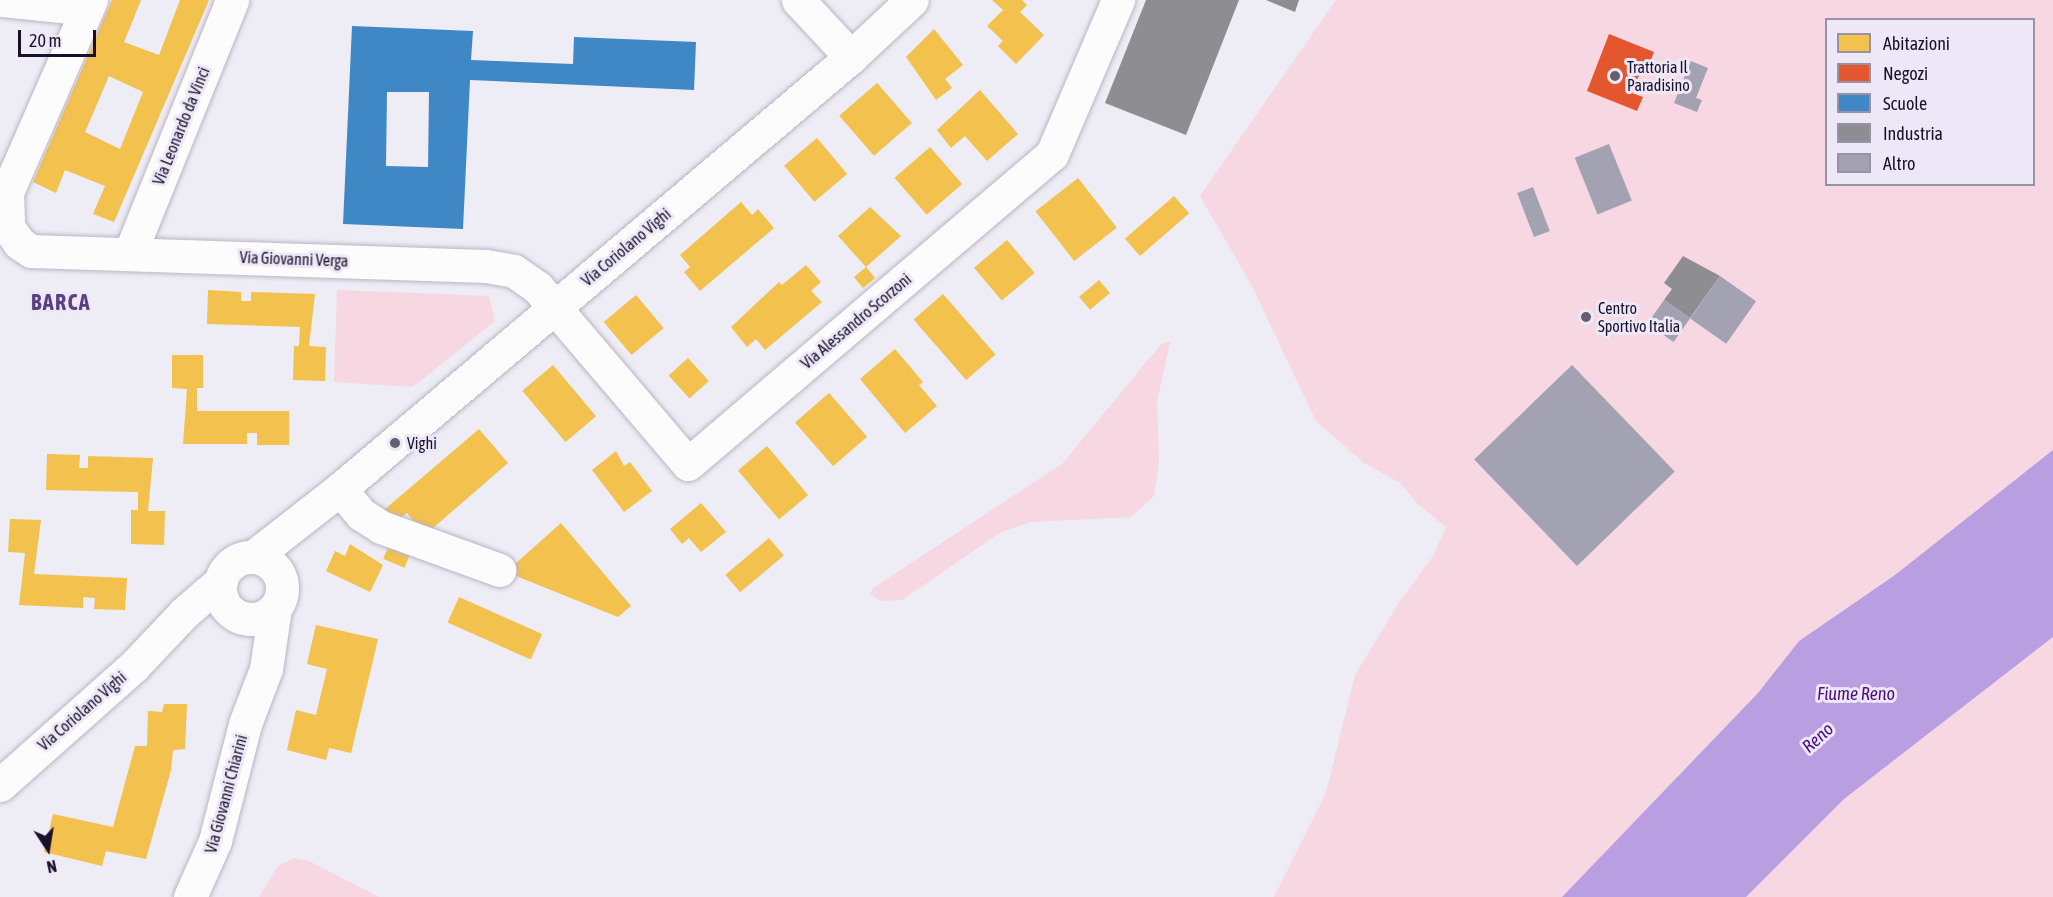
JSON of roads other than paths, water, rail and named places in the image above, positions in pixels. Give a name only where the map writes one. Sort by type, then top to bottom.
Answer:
[{"type":"street","points":[[3,0],[89,4],[7,192],[10,246]]},
{"type":"street","name":"Via Leonardo da Vinci","points":[[130,253],[232,0]]},
{"type":"street","points":[[798,0],[851,57]]},
{"type":"street","name":"Via Coriolano Vighi","points":[[253,557],[339,490],[555,308],[851,57],[912,0]]},
{"type":"street","name":"Via Alessandro Scorzoni","points":[[555,308],[688,464],[1053,154],[1118,0]]},
{"type":"street","name":"Via Giovanni Verga","points":[[10,246],[31,251],[505,268],[524,275],[555,308]]},
{"type":"street","points":[[339,490],[362,514],[381,527],[499,570]]},
{"type":"street","name":"Via Coriolano Vighi","points":[[278,594],[339,490]]},
{"type":"street","points":[[253,557],[270,564],[278,594],[264,616],[230,603],[232,565],[253,557]]},
{"type":"street","name":"Via Giovanni Chiarini","points":[[190,897],[215,841],[245,724],[266,669],[278,594]]},
{"type":"street","name":"Via Coriolano Vighi","points":[[0,785],[15,753],[133,667],[184,613],[230,603]]},
{"type":"street","name":"Via Giovanni Chiarini","points":[[230,603],[250,657],[245,724]]},
{"type":"water","name":"Fiume Reno","points":[[2053,450],[2053,637],[1844,799],[1746,897],[1562,897],[1758,693],[1799,641],[1895,575]]},
{"type":"place","name":"Trattoria Il Paradisino","points":[[1615,76]]},
{"type":"place","name":"Centro Sportivo Italia","points":[[1586,317]]},
{"type":"place","name":"Vighi","points":[[395,443]]},
{"type":"district","name":"BARCA","points":[[61,303]]},
{"type":"water label","name":"Reno","points":[[1818,738]]}]
